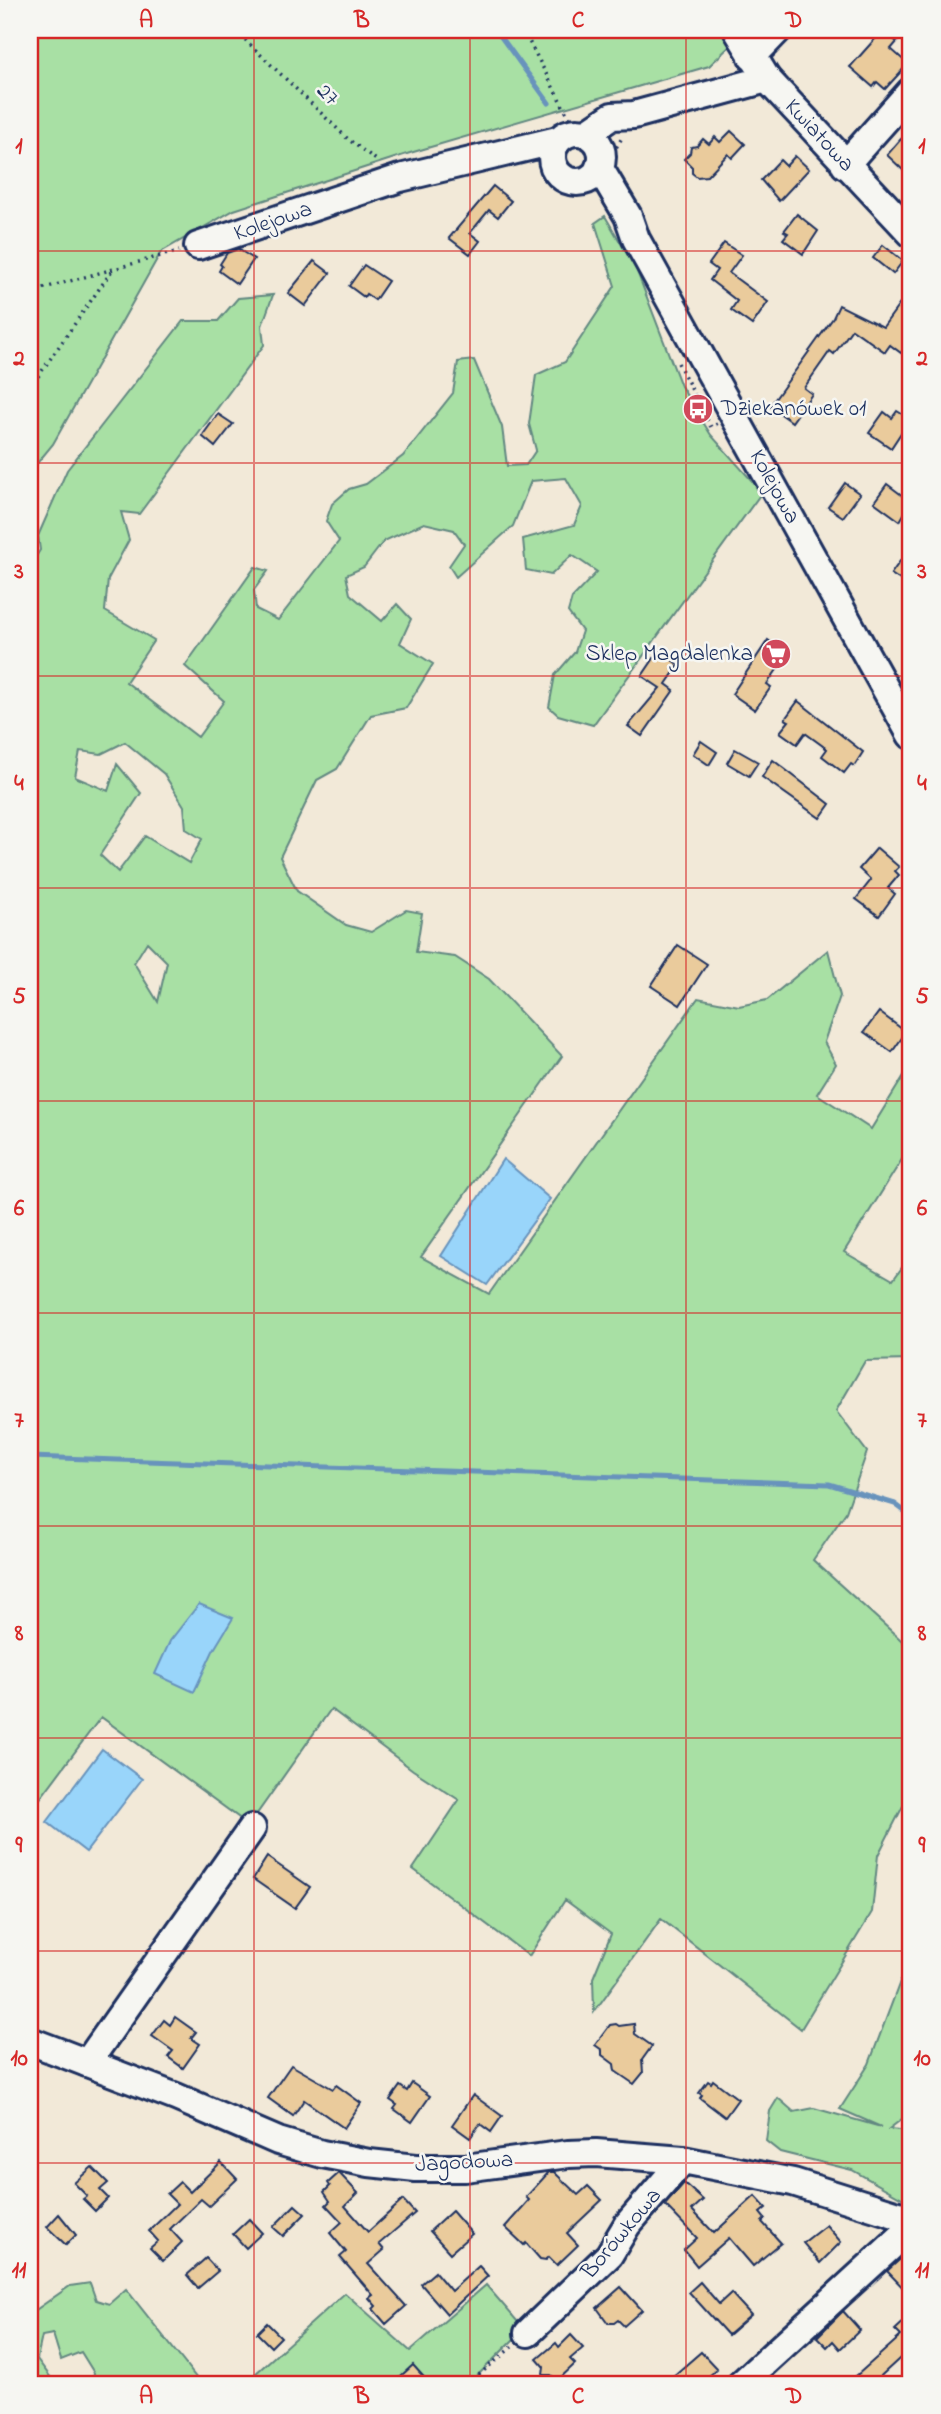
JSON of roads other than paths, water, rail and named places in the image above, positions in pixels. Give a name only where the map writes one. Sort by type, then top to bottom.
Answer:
[{"type":"street","name":"Kwiatowa","points":[[737,30],[767,79],[911,233]]},
{"type":"street","points":[[752,57],[778,30]]},
{"type":"street","points":[[580,152],[634,116],[767,79]]},
{"type":"street","points":[[845,165],[911,91]]},
{"type":"street","name":"Kolejowa","points":[[198,247],[400,178],[509,151],[580,152],[628,216],[636,239],[911,735]]},
{"type":"street","points":[[87,2063],[252,1828]]},
{"type":"street","name":"Jagodowa","points":[[30,2041],[176,2097],[278,2141],[321,2154],[416,2168],[465,2168],[568,2154],[596,2153],[683,2160],[793,2182],[911,2220]]},
{"type":"street","name":"Borówkowa","points":[[528,2333],[609,2255],[627,2225],[683,2160]]},
{"type":"street","points":[[741,2384],[911,2228]]},
{"type":"water","points":[[503,1159],[550,1199],[487,1285],[441,1256]]},
{"type":"water","points":[[199,1604],[233,1618],[213,1651],[194,1692],[155,1674],[170,1641]]},
{"type":"water","points":[[102,1749],[142,1779],[86,1852],[47,1822]]},
{"type":"waterway","points":[[496,30],[549,103]]},
{"type":"waterway","points":[[30,1457],[829,1484],[895,1504],[911,1516]]},
{"type":"place","name":"Dziekanówek 01","points":[[698,409]]},
{"type":"place","name":"Sklep Magdalenka","points":[[776,654]]}]
